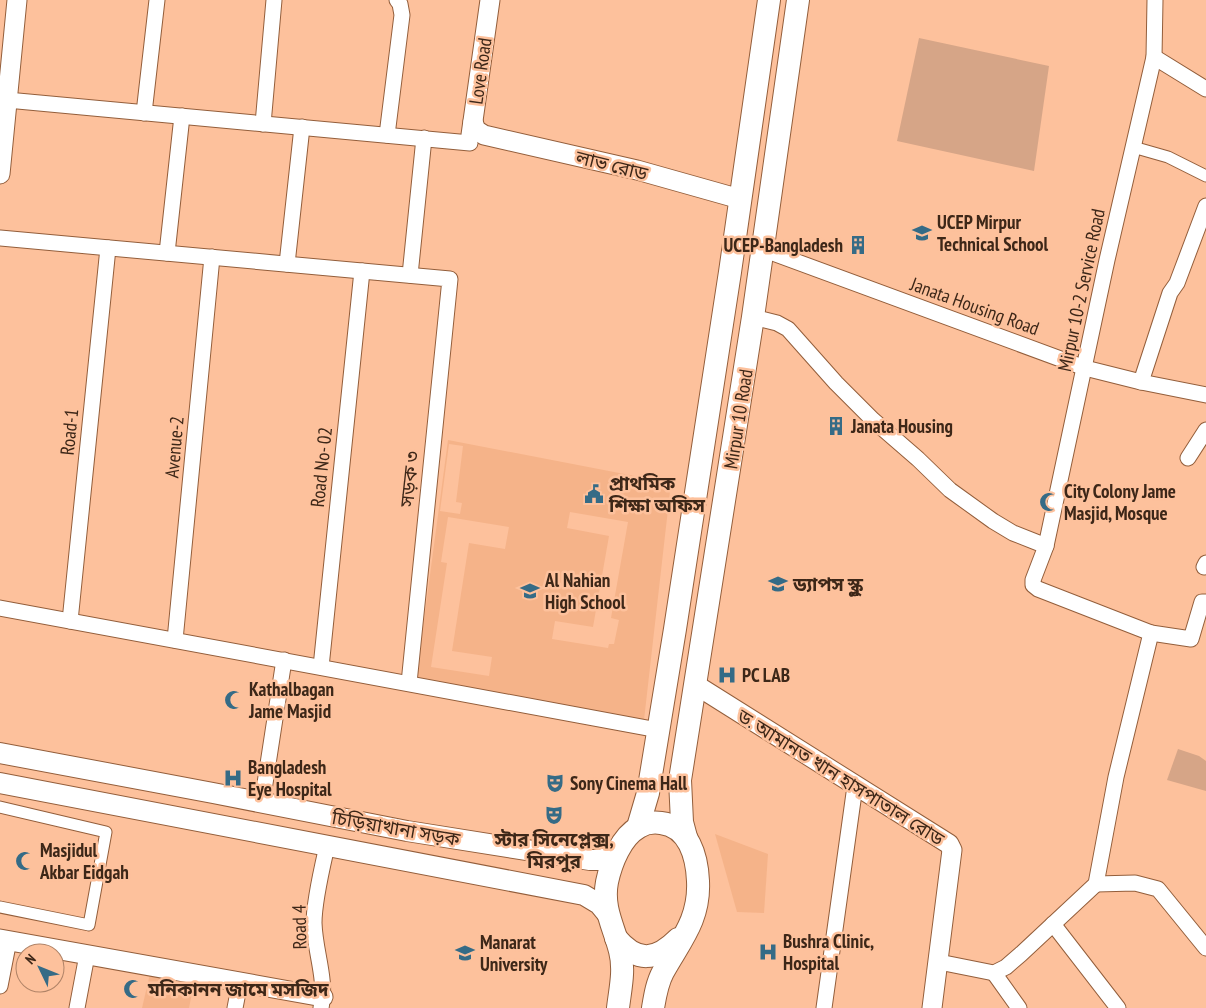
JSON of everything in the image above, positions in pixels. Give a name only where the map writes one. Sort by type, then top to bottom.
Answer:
[{"type":"main road","name":"Mirpur 10 Road","points":[[638,827],[648,793],[658,730],[769,0]]},
{"type":"main road","name":"Mirpur 10 Road","points":[[686,837],[680,809],[680,780],[754,317],[798,0]]},
{"type":"main road","name":"চিড়িয়াখানা সড়ক","points":[[0,753],[407,831],[590,860],[599,860],[616,855]]},
{"type":"main road","name":"চিড়িয়াখানা সড়ক","points":[[0,783],[584,895],[599,904],[608,915]]},
{"type":"main road","points":[[618,1008],[621,979],[618,945],[608,915],[607,882],[616,855],[629,836],[638,827],[652,823],[675,827],[686,837],[696,863],[698,882],[697,898],[690,924],[684,939],[663,972],[653,1008]]},
{"type":"main road","points":[[618,945],[632,952],[650,957],[659,954],[671,946],[690,924]]},
{"type":"street","points":[[0,174],[2,130],[18,0]]},
{"type":"street","points":[[144,113],[157,0]]},
{"type":"street","points":[[262,124],[274,0]]},
{"type":"street","points":[[387,135],[402,15],[400,4],[397,0]]},
{"type":"street","name":"Love Road","points":[[475,133],[490,0]]},
{"type":"street","name":"Love Road","points":[[475,133],[501,0]]},
{"type":"street","name":"Mirpur 10-2 Service Road","points":[[1151,633],[1038,589],[1033,585],[1032,580],[1046,546],[1107,260],[1154,57],[1155,0]]},
{"type":"street","points":[[1154,57],[1206,89]]},
{"type":"street","points":[[7,100],[424,138],[475,133]]},
{"type":"street","points":[[167,253],[182,116]]},
{"type":"street","points":[[287,264],[302,127]]},
{"type":"street","name":"লাভ রোড","points":[[475,133],[637,170],[740,199]]},
{"type":"street","points":[[0,238],[410,275],[424,138]]},
{"type":"street","points":[[1133,146],[1168,157],[1206,176]]},
{"type":"street","points":[[1141,382],[1170,293],[1177,283],[1206,206]]},
{"type":"street","name":"Road-1","points":[[70,621],[108,248]]},
{"type":"street","name":"Janata Housing Road","points":[[762,249],[1085,368],[1206,395]]},
{"type":"street","name":"Avenue-2","points":[[175,640],[212,257]]},
{"type":"street","name":"Road No- 02","points":[[320,667],[362,271]]},
{"type":"street","name":"সড়ক ৩","points":[[409,684],[450,279],[410,275]]},
{"type":"street","points":[[754,317],[777,323],[788,330],[873,420],[956,495],[1013,533],[1046,546]]},
{"type":"street","points":[[1188,458],[1206,430]]},
{"type":"street","points":[[939,962],[994,973],[1006,967],[1096,884],[1116,777],[1151,633],[1191,639],[1202,602],[1206,602]]},
{"type":"street","points":[[0,608],[658,730]]},
{"type":"street","points":[[262,803],[284,660]]},
{"type":"street","name":"ড. আমানত খান হাসপাতাল রোড","points":[[696,685],[949,844],[952,850],[932,1008]]},
{"type":"street","points":[[824,1008],[855,786]]},
{"type":"street","points":[[0,807],[106,832],[89,925],[0,907]]},
{"type":"street","name":"Road 4","points":[[322,1002],[323,976],[315,937],[314,921],[327,846]]},
{"type":"street","points":[[1096,884],[1135,883],[1158,889],[1206,948]]},
{"type":"street","points":[[1052,924],[1118,1008]]},
{"type":"street","points":[[0,986],[4,939],[240,982],[322,1002]]},
{"type":"street","points":[[77,1008],[87,954]]},
{"type":"street","points":[[994,973],[1019,1008]]},
{"type":"street","points":[[235,1008],[240,982]]},
{"type":"shaded area","points":[[919,38],[1049,66],[1034,171],[897,141]]},
{"type":"shaded area","name":"Al Nahian High School","points":[[448,440],[671,483],[644,720],[416,680]],"holes":[[[449,444],[463,446],[456,502],[462,503],[460,514],[440,511]],[[570,512],[628,522],[611,618],[619,620],[614,644],[609,644],[608,648],[552,639],[555,621],[593,627],[609,536],[567,528]],[[448,517],[509,527],[505,549],[469,543],[452,651],[492,657],[489,676],[431,667],[447,563],[441,562]]]},
{"type":"shaded area","points":[[1178,749],[1199,756],[1206,761],[1206,791],[1167,780]]},
{"type":"shaded area","points":[[715,834],[768,854],[764,913],[737,912]]},
{"type":"shaded area","points":[[150,974],[194,983],[189,1008],[142,1008]]},
{"type":"place","name":"UCEP Mirpur Technical School","points":[[922,233]]},
{"type":"place","name":"UCEP-Bangladesh","points":[[858,245]]},
{"type":"place","name":"Janata Housing","points":[[836,426]]},
{"type":"place","name":"প্রাথমিক শিক্ষা অফিস","points":[[594,494]]},
{"type":"place","name":"City Colony Jame Masjid, Mosque","points":[[1049,502]]},
{"type":"place","name":"ড্যাপস স্কুল","points":[[778,584]]},
{"type":"place","name":"Al Nahian High School","points":[[530,591]]},
{"type":"place","name":"PC LAB","points":[[727,675]]},
{"type":"place","name":"Kathalbagan Jame Masjid","points":[[234,700]]},
{"type":"place","name":"Bangladesh Eye Hospital","points":[[233,778]]},
{"type":"place","name":"Sony Cinema Hall","points":[[555,783]]},
{"type":"place","name":"স্টার সিনেপ্লেক্স, মিরপুর","points":[[554,815]]},
{"type":"place","name":"Masjidul Akbar Eidgah","points":[[25,861]]},
{"type":"place","name":"Bushra Clinic, Hospital","points":[[768,952]]},
{"type":"place","name":"Manarat University","points":[[465,953]]},
{"type":"place","name":"মনিকানন জামে মসজিদ","points":[[133,989]]}]
